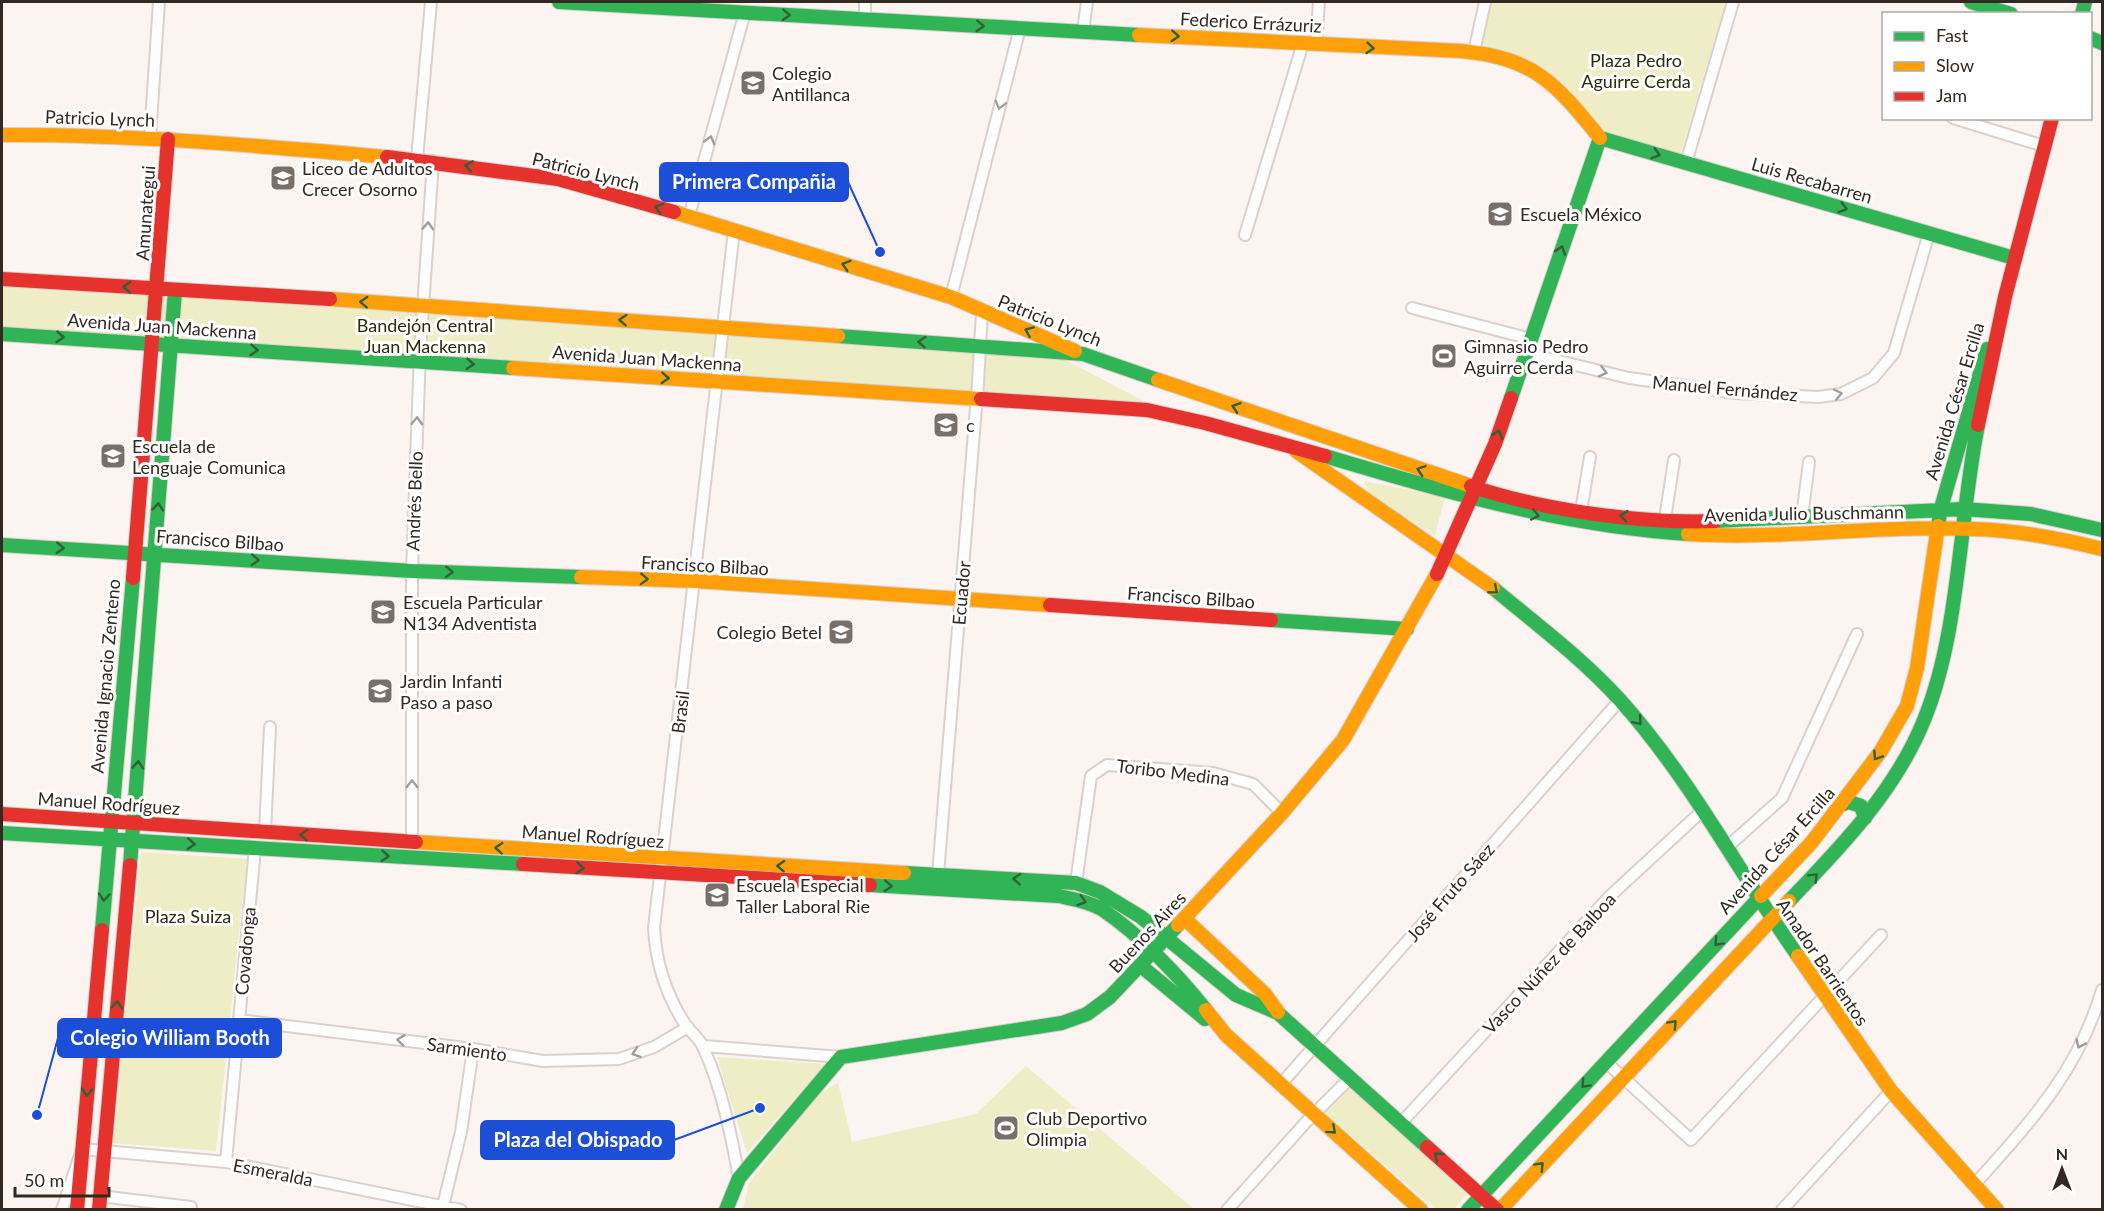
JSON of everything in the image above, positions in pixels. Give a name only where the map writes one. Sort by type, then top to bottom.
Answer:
[{"type":"main road","name":"Federico Errázuriz","points":[[560,2],[634,3],[865,20],[1309,43],[1382,49],[1474,52],[1507,59],[1534,70],[1562,93],[1600,138]]},
{"type":"main road","points":[[1971,2],[2004,12]]},
{"type":"main road","name":"Avenida César Ercilla","points":[[1499,1209],[1772,918],[1817,874],[1865,818],[1893,778],[1923,724],[1940,670],[1978,420],[2014,258],[2051,120]]},
{"type":"main road","name":"Patricio Lynch","points":[[2,135],[92,134],[150,137],[417,159],[558,179],[689,216],[951,297],[1083,354],[1475,497]]},
{"type":"main road","name":"Luis Recabarren","points":[[1600,138],[2014,258]]},
{"type":"main road","name":"Buenos Aires","points":[[841,1057],[1062,1023],[1087,1014],[1141,966],[1185,919],[1282,813],[1343,740],[1448,554],[1461,539],[1600,138]]},
{"type":"main road","name":"Amunategui","points":[[158,290],[168,139]]},
{"type":"main road","name":"Avenida Juan Mackenna","points":[[2,279],[422,305],[1083,354]]},
{"type":"main road","name":"Avenida Ignacio Zenteno","points":[[77,1209],[158,290]]},
{"type":"main road","points":[[100,1203],[134,823],[153,554],[176,291]]},
{"type":"main road","name":"Avenida César Ercilla","points":[[1468,1209],[1812,842],[1881,751],[1907,706],[1919,660],[1941,508],[1979,370],[2005,298]]},
{"type":"main road","name":"Avenida Juan Mackenna","points":[[2,334],[1146,410],[1210,422],[1475,497]]},
{"type":"main road","name":"Avenida Juan Mackenna","points":[[1285,444],[1448,554]]},
{"type":"main road","name":"Avenida Julio Buschmann","points":[[1475,497],[1581,511],[1707,521],[1941,508],[1963,509],[2031,514],[2103,530]]},
{"type":"main road","name":"Avenida Julio Buschmann","points":[[1475,497],[1582,523],[1701,535],[1747,536],[1938,527],[2032,534],[2103,549]]},
{"type":"main road","name":"Francisco Bilbao","points":[[2,545],[412,571],[696,581],[1407,629]]},
{"type":"main road","name":"Amador Barrientos","points":[[1448,554],[1558,641],[1620,700],[1664,753],[1822,996],[1891,1091],[1997,1209]]},
{"type":"main road","points":[[1925,617],[1937,620],[1946,630]]},
{"type":"main road","points":[[1907,706],[1912,717],[1923,724]]},
{"type":"main road","points":[[1843,804],[1850,802],[1861,806],[1865,818]]},
{"type":"main road","name":"Manuel Rodríguez","points":[[2,814],[412,842],[662,866],[1059,896],[1102,909],[1153,953],[1191,991],[1226,1035]]},
{"type":"main road","name":"Manuel Rodríguez","points":[[2,833],[255,848],[662,866],[938,874],[1076,883],[1106,893],[1168,937],[1238,996],[1278,1013]]},
{"type":"main road","points":[[1185,919],[1265,994],[1278,1013],[1499,1209]]},
{"type":"main road","points":[[1141,966],[1226,1035],[1421,1209]]},
{"type":"main road","points":[[726,1209],[739,1178],[841,1057]]},
{"type":"street","points":[[150,137],[159,2]]},
{"type":"street","points":[[417,159],[431,2]]},
{"type":"street","points":[[865,2],[865,20]]},
{"type":"street","points":[[1083,31],[1087,2]]},
{"type":"street","points":[[1245,235],[1309,43],[1319,2]]},
{"type":"street","points":[[1474,52],[1485,2]]},
{"type":"street","points":[[1686,163],[1732,2]]},
{"type":"street","points":[[689,216],[745,12]]},
{"type":"street","points":[[951,297],[1020,28]]},
{"type":"street","points":[[1960,120],[2044,146]]},
{"type":"street","name":"Andrés Bello","points":[[412,842],[412,571],[422,305],[433,161]]},
{"type":"street","name":"Brasil","points":[[734,231],[696,581],[654,928],[656,956],[663,984],[688,1027],[704,1046],[730,1128],[739,1178]]},
{"type":"street","name":"Manuel Fernández","points":[[1526,353],[1629,378],[1723,392],[1818,397],[1841,394],[1873,378],[1894,353],[1929,233]]},
{"type":"street","points":[[1412,308],[1531,339]]},
{"type":"street","name":"Ecuador","points":[[938,874],[982,312]]},
{"type":"street","points":[[1581,511],[1590,457]]},
{"type":"street","points":[[1665,519],[1674,460]]},
{"type":"street","points":[[1802,517],[1809,462]]},
{"type":"street","points":[[1726,848],[1782,798],[1857,634]]},
{"type":"street","name":"José Fruto Sáez","points":[[1281,1084],[1620,700]]},
{"type":"street","points":[[264,832],[270,727]]},
{"type":"street","name":"Toribo Medina","points":[[1076,883],[1090,776],[1107,765],[1213,773],[1253,784],[1282,813]]},
{"type":"street","name":"Vasco Núñez de Balboa","points":[[1401,1123],[1609,897],[1703,810]]},
{"type":"street","name":"Covadonga","points":[[226,1162],[255,848]]},
{"type":"street","points":[[1606,1062],[1691,1140],[1822,996],[1881,935]]},
{"type":"street","points":[[1975,1184],[2055,1090],[2071,1065],[2103,990]]},
{"type":"street","name":"Sarmiento","points":[[239,1020],[473,1049],[543,1061],[619,1059],[654,1047],[688,1027]]},
{"type":"street","name":"Buenos Aires","points":[[704,1046],[841,1057]]},
{"type":"street","points":[[442,1208],[461,1132],[473,1049]]},
{"type":"street","points":[[1227,1209],[1350,1078]]},
{"type":"street","points":[[1782,1209],[1891,1091]]},
{"type":"street","points":[[62,1209],[82,1149]]},
{"type":"street","name":"Esmeralda","points":[[82,1149],[226,1162],[442,1208],[461,1209]]},
{"type":"street","points":[[100,1203],[190,1207]]},
{"type":"green space","name":"Plaza Pedro Aguirre Cerda","points":[[1491,2],[1726,2],[1679,158],[1603,134],[1565,89],[1481,49]]},
{"type":"green space","name":"Bandejón Central Juan Mackenna","points":[[2,282],[1056,355],[1151,405],[2,327]]},
{"type":"green space","points":[[1364,481],[1445,497],[1435,535],[1369,495]]},
{"type":"green space","name":"Plaza Suiza","points":[[141,852],[247,859],[216,1151],[113,1143]]},
{"type":"green space","points":[[717,1057],[825,1064],[747,1153]]},
{"type":"green space","name":"Club Deportivo Olimpia","points":[[1026,1066],[1194,1209],[743,1209],[749,1183],[821,1092],[838,1083],[852,1142],[976,1114]]},
{"type":"green space","points":[[1347,1086],[1469,1193],[1454,1209],[1435,1209],[1324,1112]]},
{"type":"traffic: fast","points":[[559,2],[1139,35]]},
{"type":"traffic: fast","points":[[1971,2],[2004,12]]},
{"type":"traffic: fast","points":[[2082,12],[2085,2]]},
{"type":"traffic: fast","points":[[2092,39],[2102,43]]},
{"type":"traffic: fast","points":[[1600,138],[2014,258]]},
{"type":"traffic: fast","points":[[1511,398],[1600,138]]},
{"type":"traffic: fast","points":[[130,865],[175,291]]},
{"type":"traffic: fast","points":[[2,334],[513,368]]},
{"type":"traffic: fast","points":[[838,336],[1083,354],[1158,380]]},
{"type":"traffic: fast","points":[[1938,526],[1941,508],[1987,349]]},
{"type":"traffic: fast","points":[[1789,901],[1828,860],[1883,794],[1912,746],[1924,720],[1936,686],[1952,613],[1978,425]]},
{"type":"traffic: fast","points":[[1325,456],[1505,506],[1595,524],[1688,534]]},
{"type":"traffic: fast","points":[[1715,521],[1963,509],[2031,514],[2102,530]]},
{"type":"traffic: fast","points":[[2,545],[412,571],[581,577]]},
{"type":"traffic: fast","points":[[102,930],[133,578]]},
{"type":"traffic: fast","points":[[1493,588],[1590,670],[1620,700],[1645,730],[1691,793],[1798,956]]},
{"type":"traffic: fast","points":[[1271,620],[1407,629]]},
{"type":"traffic: fast","points":[[1843,804],[1849,802],[1861,806],[1865,818]]},
{"type":"traffic: fast","points":[[2,833],[523,864]]},
{"type":"traffic: fast","points":[[904,873],[1076,883],[1100,892],[1141,917],[1236,995],[1278,1013],[1427,1147]]},
{"type":"traffic: fast","points":[[870,885],[1059,896],[1093,905],[1117,920],[1145,944],[1206,1010]]},
{"type":"traffic: fast","points":[[1468,1210],[1761,896]]},
{"type":"traffic: fast","points":[[726,1210],[739,1178],[841,1057],[1062,1023],[1087,1014],[1110,997],[1178,925]]},
{"type":"traffic: fast","points":[[1141,966],[1205,1019]]},
{"type":"traffic: slow","points":[[1139,35],[1486,54],[1526,67],[1541,76],[1570,102],[1600,138]]},
{"type":"traffic: slow","points":[[2,135],[147,139],[387,157]]},
{"type":"traffic: slow","points":[[674,212],[951,297],[1075,351]]},
{"type":"traffic: slow","points":[[330,299],[838,336]]},
{"type":"traffic: slow","points":[[513,368],[981,399]]},
{"type":"traffic: slow","points":[[1158,380],[1471,486]]},
{"type":"traffic: slow","points":[[1296,451],[1493,588]]},
{"type":"traffic: slow","points":[[1761,896],[1812,842],[1881,751],[1907,706],[1917,668],[1938,526]]},
{"type":"traffic: slow","points":[[1688,534],[1759,535],[1900,529],[1971,529],[2037,535],[2102,549]]},
{"type":"traffic: slow","points":[[1178,925],[1282,813],[1343,740],[1437,574]]},
{"type":"traffic: slow","points":[[581,577],[696,581],[1050,605]]},
{"type":"traffic: slow","points":[[416,842],[904,873]]},
{"type":"traffic: slow","points":[[1500,1210],[1789,901]]},
{"type":"traffic: slow","points":[[1185,919],[1265,994],[1278,1012]]},
{"type":"traffic: slow","points":[[1798,956],[1891,1091],[1997,1210]]},
{"type":"traffic: slow","points":[[1206,1010],[1226,1035],[1421,1210]]},
{"type":"traffic: jam","points":[[1978,425],[2005,297],[2051,120]]},
{"type":"traffic: jam","points":[[133,578],[168,139]]},
{"type":"traffic: jam","points":[[387,157],[558,179],[674,212]]},
{"type":"traffic: jam","points":[[2,279],[330,299]]},
{"type":"traffic: jam","points":[[1437,574],[1495,444],[1511,398]]},
{"type":"traffic: jam","points":[[981,399],[1147,410],[1205,423],[1325,456]]},
{"type":"traffic: jam","points":[[1471,486],[1528,502],[1592,514],[1656,520],[1715,521]]},
{"type":"traffic: jam","points":[[1050,605],[1271,620]]},
{"type":"traffic: jam","points":[[2,814],[416,842]]},
{"type":"traffic: jam","points":[[523,864],[870,885]]},
{"type":"traffic: jam","points":[[99,1210],[130,865]]},
{"type":"traffic: jam","points":[[77,1210],[102,930]]},
{"type":"traffic: jam","points":[[1427,1147],[1497,1210]]},
{"type":"place","name":"Colegio Antillanca","points":[[753,83]]},
{"type":"place","name":"Liceo de Adultos Crecer Osorno","points":[[283,178]]},
{"type":"place","name":"Escuela México","points":[[1500,214]]},
{"type":"place","name":"Primera Compañia","points":[[880,252]]},
{"type":"place","name":"Gimnasio Pedro Aguirre Cerda","points":[[1444,356]]},
{"type":"place","name":"c","points":[[946,425]]},
{"type":"place","name":"Escuela de Lenguaje Comunica","points":[[113,456]]},
{"type":"place","name":"Escuela Particular N134 Adventista","points":[[383,612]]},
{"type":"place","name":"Colegio Betel","points":[[841,632]]},
{"type":"place","name":"Jardin Infanti Paso a paso","points":[[380,691]]},
{"type":"place","name":"Escuela Especial Taller Laboral Rie","points":[[717,895]]},
{"type":"place","name":"Plaza del Obispado","points":[[760,1108]]},
{"type":"place","name":"Colegio William Booth","points":[[37,1115]]},
{"type":"place","name":"Club Deportivo Olimpia","points":[[1006,1128]]}]
